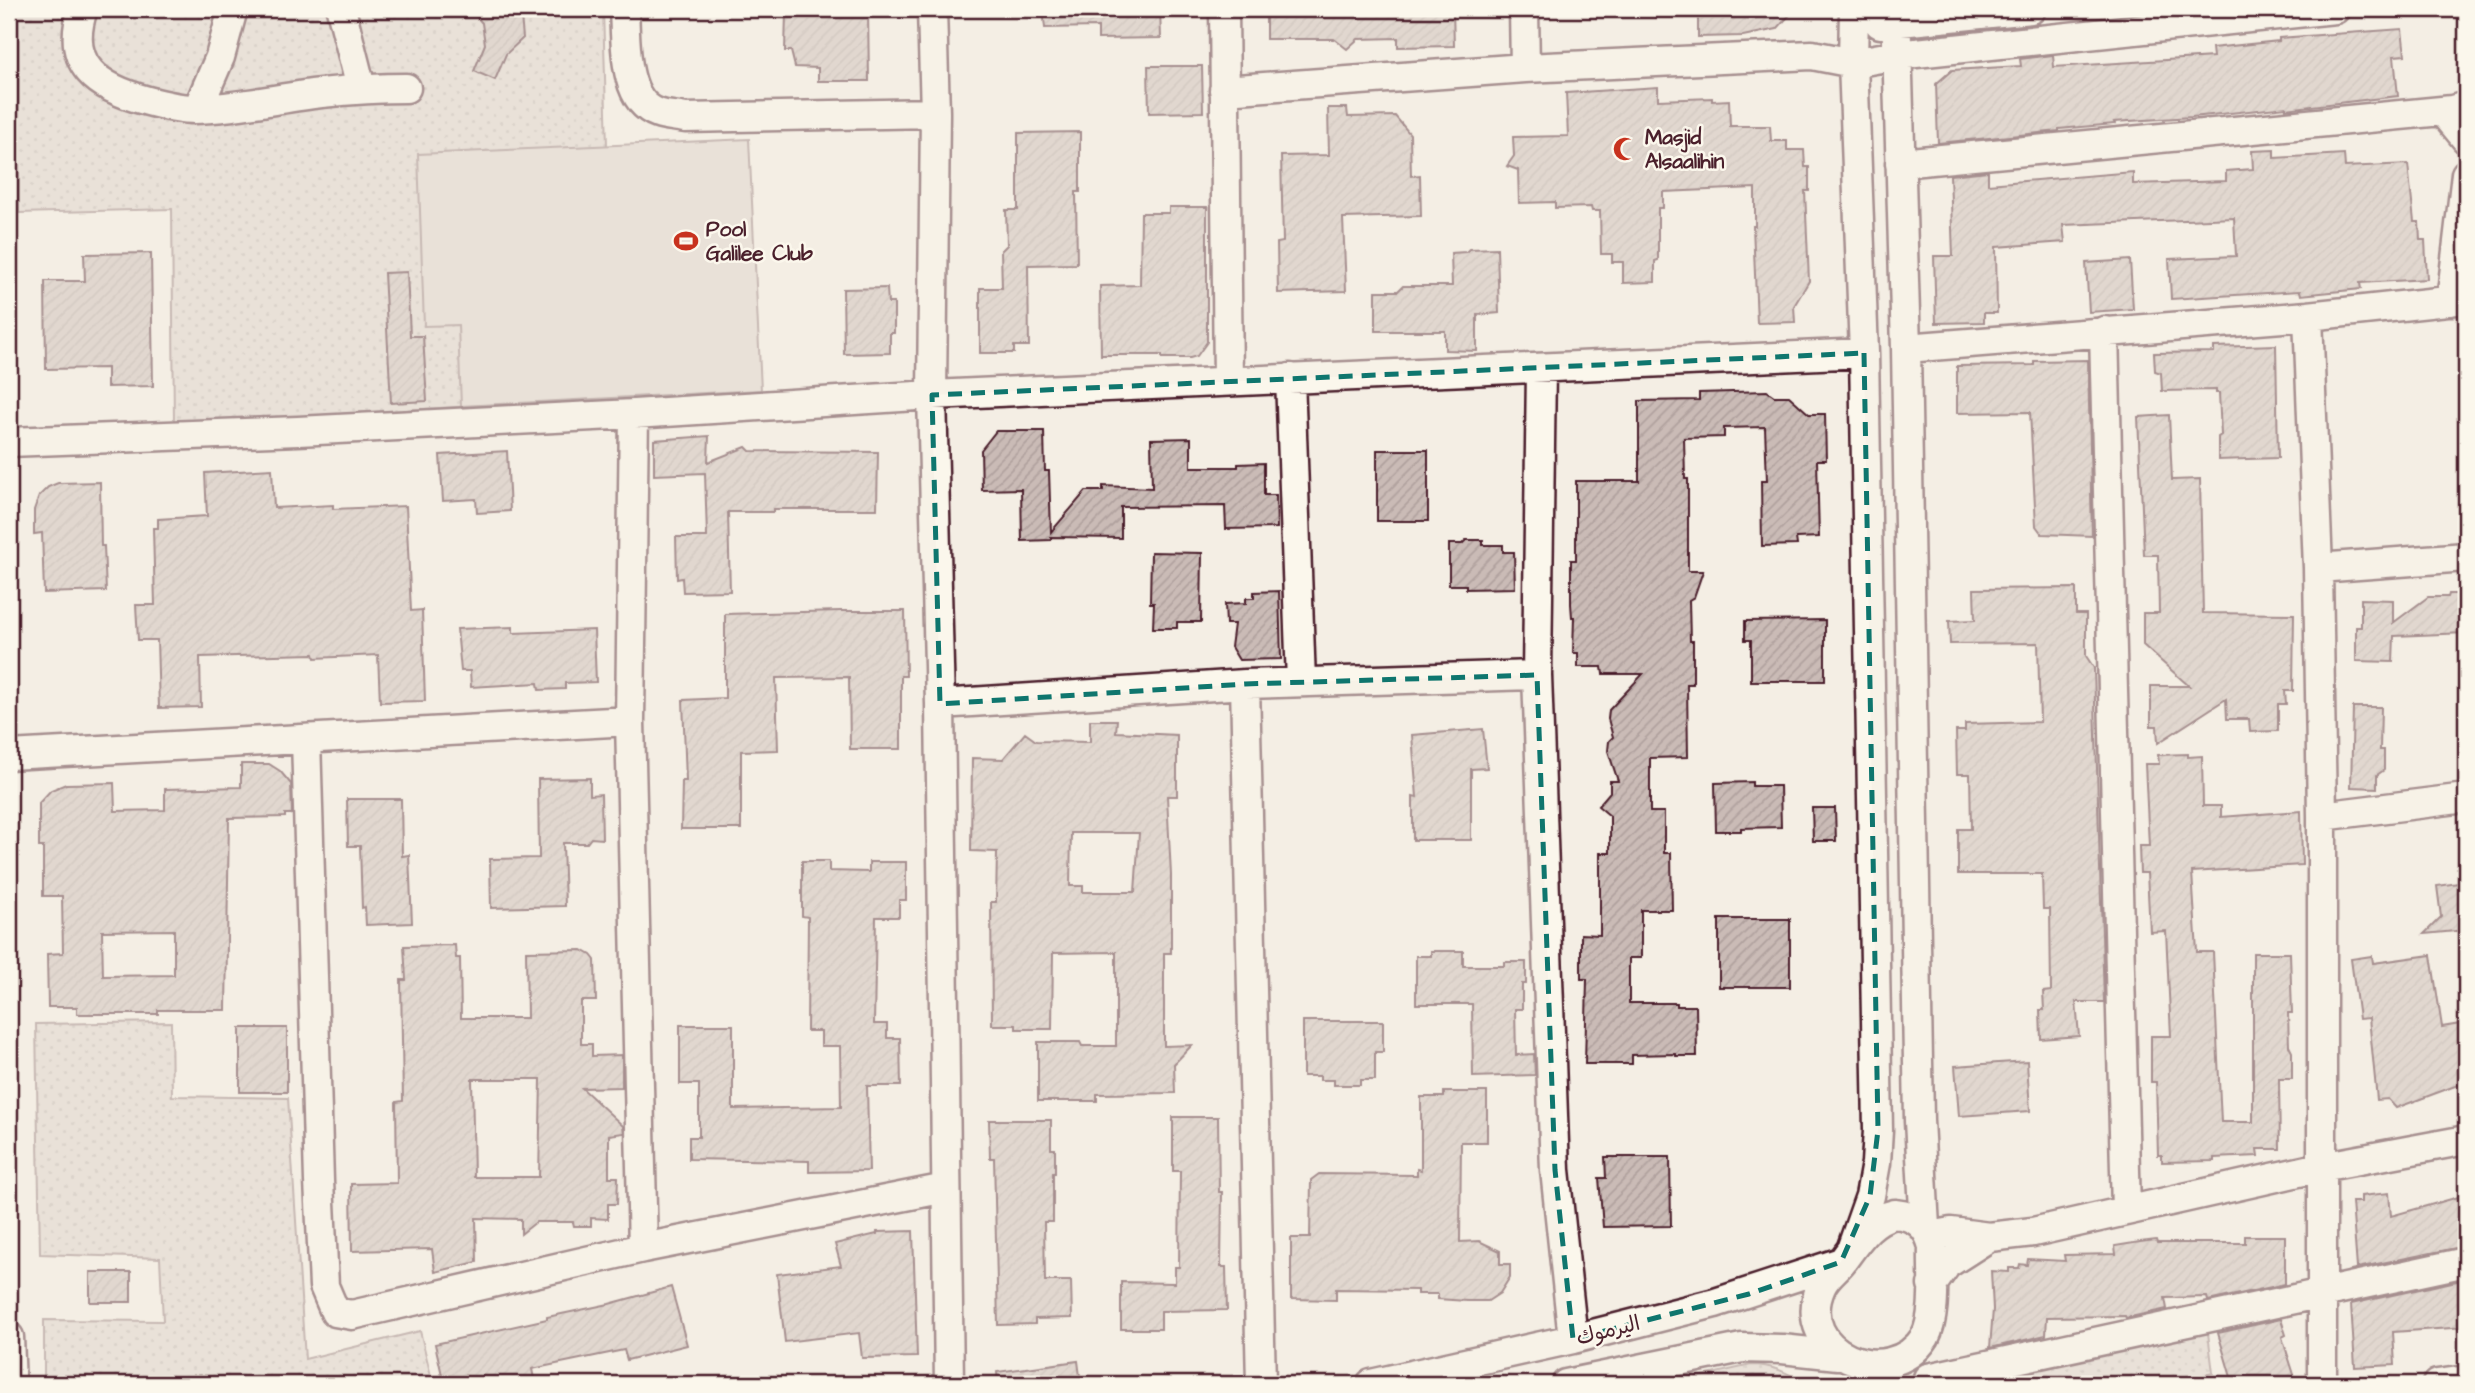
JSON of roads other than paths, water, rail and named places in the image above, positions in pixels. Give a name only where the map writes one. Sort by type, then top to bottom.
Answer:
[{"type":"street","points":[[83,9],[77,37],[80,57],[93,77],[112,90],[161,104],[198,108],[267,103],[361,88],[406,88]]},
{"type":"street","points":[[198,108],[220,57],[233,9]]},
{"type":"street","points":[[341,9],[361,88]]},
{"type":"street","points":[[624,9],[631,83],[640,102],[656,113],[685,118],[935,113]]},
{"type":"street","points":[[932,9],[935,113],[932,395],[940,704],[949,1384]]},
{"type":"street","points":[[1224,9],[1228,381]]},
{"type":"street","points":[[1524,9],[1525,68]]},
{"type":"street","points":[[1812,55],[1854,18],[2031,9]]},
{"type":"street","points":[[1224,90],[1525,68],[1812,55],[1853,63],[1897,55],[2335,9]]},
{"type":"street","points":[[1896,15],[1906,348],[1919,1121],[1928,1231],[1933,1247],[1928,1381],[2466,1262]]},
{"type":"street","points":[[1847,1255],[1870,1196],[1878,1130],[1864,353],[1853,63],[1854,18]]},
{"type":"street","points":[[1900,163],[2455,108],[2466,139]]},
{"type":"street","points":[[1906,348],[2308,316],[2459,300],[2466,174]]},
{"type":"street","points":[[2308,316],[2318,568],[2322,817],[2322,1384]]},
{"type":"street","points":[[2104,331],[2126,1211]]},
{"type":"street","points":[[9,442],[298,431],[932,395],[1864,353]]},
{"type":"street","points":[[1541,368],[1537,675],[1555,1170],[1573,1339]]},
{"type":"street","points":[[1290,378],[1301,682]]},
{"type":"street","points":[[634,414],[630,721],[643,1248]]},
{"type":"street","points":[[2318,568],[2466,557]]},
{"type":"street","points":[[940,704],[1245,684],[1537,675]]},
{"type":"street","points":[[1245,684],[1261,1384]]},
{"type":"street","points":[[9,755],[630,721]]},
{"type":"street","points":[[306,739],[318,1181],[324,1286],[335,1312],[352,1315],[643,1248],[946,1188]]},
{"type":"street","points":[[2322,817],[2466,798]]},
{"type":"street","points":[[1844,1366],[1821,1336],[1816,1320],[1816,1303],[1830,1272],[1874,1222],[1884,1217],[1906,1215],[1928,1231],[1951,1231],[1989,1237],[2033,1232],[2321,1167],[2466,1140]]},
{"type":"street","points":[[1932,1285],[1947,1265],[1989,1237]]},
{"type":"street","name":"اليرموك","points":[[1371,1384],[1573,1339],[1749,1294],[1847,1255]]},
{"type":"street","points":[[1566,1384],[1742,1348],[1782,1349],[1844,1366],[1881,1367],[1899,1362],[1915,1351],[1926,1335],[1931,1318]]},
{"type":"street","points":[[9,1337],[11,1384]]},
{"type":"street","points":[[2437,1384],[2466,1380]]},
{"type":"place","name":"Masjid Alsaalihin","points":[[1625,149]]},
{"type":"place","name":"Pool Galilee Club","points":[[686,241]]}]
